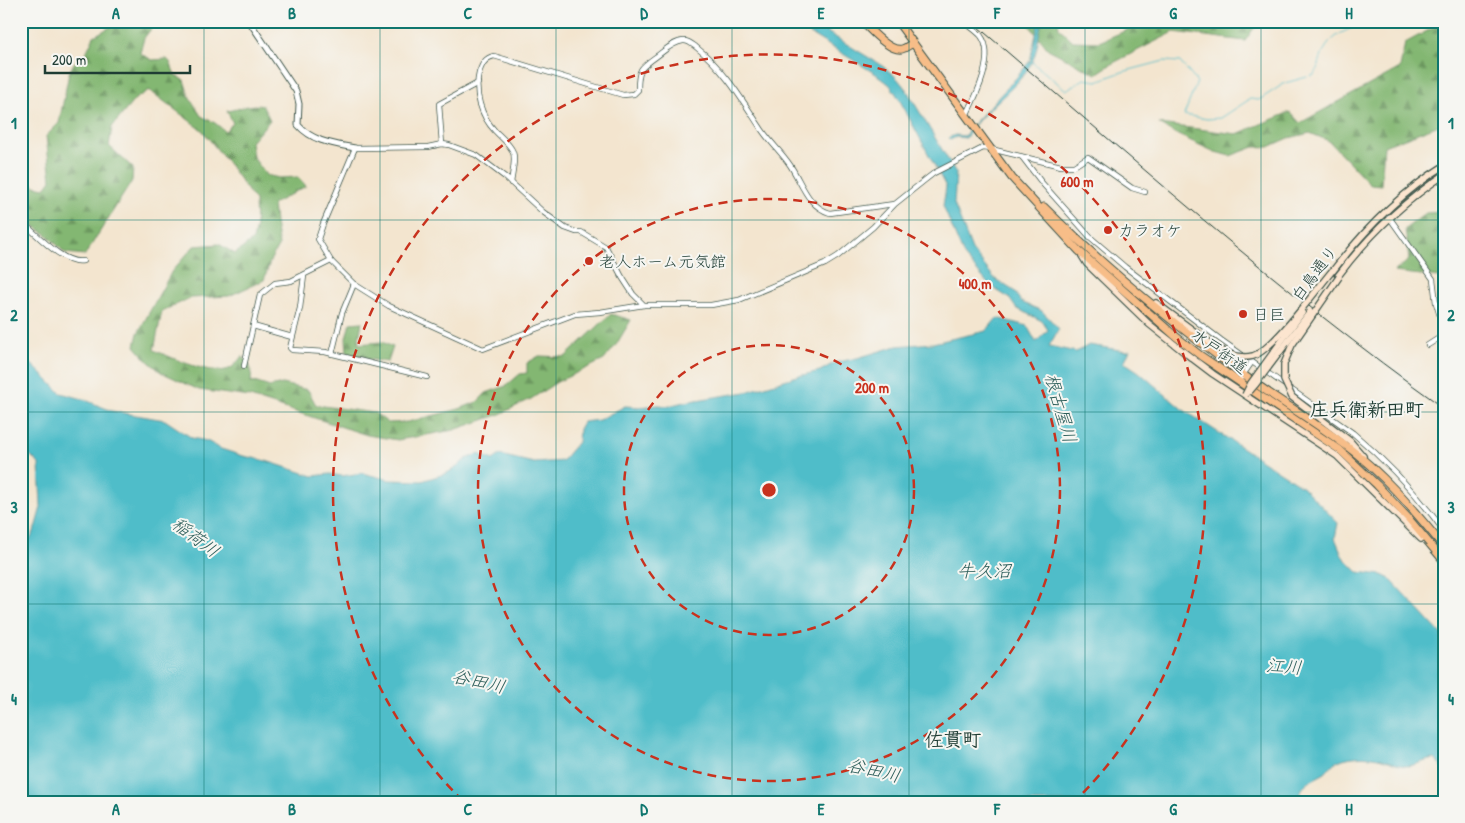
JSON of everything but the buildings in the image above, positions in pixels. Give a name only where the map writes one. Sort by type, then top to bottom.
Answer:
[{"type":"highway","points":[[862,21],[880,39],[895,49],[904,49],[913,43]]},
{"type":"highway","name":"水戸街道","points":[[898,21],[1012,178],[1080,248],[1174,335],[1238,382],[1313,431],[1359,466],[1408,518],[1444,561]]},
{"type":"highway","name":"水戸街道","points":[[1080,248],[1243,375],[1346,445],[1388,482],[1444,547]]},
{"type":"main road","name":"白鳥通り","points":[[1245,395],[1251,383],[1345,261],[1363,232],[1409,190],[1444,166]]},
{"type":"main road","name":"白鳥通り","points":[[1345,261],[1412,197],[1444,175]]},
{"type":"main road","points":[[1080,248],[1088,264],[1149,324],[1184,352],[1245,395],[1337,456],[1444,561]]},
{"type":"main road","points":[[1131,288],[1210,343],[1225,352],[1239,357],[1253,356],[1265,350],[1335,274]]},
{"type":"main road","points":[[1335,274],[1292,345],[1284,364],[1284,380],[1292,397],[1350,441],[1388,482]]},
{"type":"street","points":[[248,21],[296,91],[299,104],[298,125],[304,131],[316,139],[355,148],[428,147],[442,144],[460,148],[476,155],[543,212],[565,228],[581,232],[606,247],[622,278],[633,294],[644,305]]},
{"type":"street","points":[[963,21],[982,37],[986,52],[984,71],[967,114]]},
{"type":"street","points":[[511,183],[514,153],[493,128],[483,113],[479,101],[478,83],[483,64],[488,58],[494,56],[622,95],[634,94],[638,90],[638,74],[645,64],[674,44],[688,41],[702,52],[730,82],[763,131],[792,167],[812,203],[823,211],[830,213],[895,204]]},
{"type":"street","points":[[442,144],[439,104],[478,83]]},
{"type":"street","points":[[355,148],[318,239],[331,261],[354,284],[389,306],[483,349],[575,314],[644,305],[711,305],[739,300],[825,264],[838,256],[873,227],[895,204],[934,173],[983,148],[1068,167],[1074,166],[1088,157],[1132,188],[1145,192]]},
{"type":"street","points":[[1022,157],[1042,183],[1090,237],[1156,292],[1353,433],[1414,494],[1444,532]]},
{"type":"street","points":[[1389,217],[1433,279],[1442,333],[1439,338],[1428,345]]},
{"type":"street","points":[[21,222],[60,255],[73,261],[84,261]]},
{"type":"street","points":[[1080,248],[1090,237]]},
{"type":"street","points":[[244,366],[260,295],[275,283],[291,281],[304,276],[331,261]]},
{"type":"street","points":[[304,276],[300,308],[290,348],[292,350],[332,354],[427,377]]},
{"type":"street","points":[[332,354],[342,312],[354,284]]},
{"type":"street","points":[[253,326],[292,337]]},
{"type":"street","points":[[1238,382],[1252,362]]},
{"type":"green space","points":[[116,21],[157,21],[144,38],[140,53],[152,60],[167,59],[175,75],[184,80],[189,96],[201,116],[225,131],[233,123],[227,111],[250,106],[263,106],[270,120],[251,142],[253,157],[266,175],[279,178],[298,177],[306,186],[273,204],[279,245],[271,259],[264,280],[229,296],[191,298],[162,311],[154,350],[204,369],[214,370],[231,368],[242,356],[250,367],[251,381],[270,387],[282,384],[308,390],[316,405],[375,413],[388,423],[408,422],[459,409],[477,402],[486,393],[506,386],[520,374],[527,373],[527,363],[539,356],[565,357],[611,314],[631,320],[616,345],[604,360],[557,382],[531,399],[498,415],[454,430],[398,440],[367,435],[250,397],[199,390],[161,372],[135,346],[138,333],[172,271],[194,246],[219,244],[235,254],[253,240],[256,226],[255,201],[202,130],[149,90],[135,99],[112,127],[109,146],[133,168],[132,181],[85,255],[65,253],[46,234],[21,218],[21,174],[35,186],[45,188],[51,180],[46,136],[59,123],[69,73],[74,63],[86,53],[94,36],[112,26]]},
{"type":"green space","points":[[1026,21],[1058,21],[1059,28],[1073,41],[1099,42],[1148,21],[1201,23],[1201,21],[1290,21],[1254,28],[1245,41],[1174,32],[1113,63],[1096,74],[1048,49]]},
{"type":"green space","points":[[1444,22],[1444,123],[1384,146],[1381,185],[1370,184],[1329,141],[1310,133],[1289,138],[1269,147],[1254,147],[1230,156],[1215,152],[1159,124],[1237,134],[1290,112],[1300,123],[1400,68],[1405,43]]},
{"type":"green space","points":[[21,71],[26,88],[21,104]]},
{"type":"green space","points":[[1444,212],[1444,297],[1439,277],[1394,272],[1409,260],[1405,229],[1426,213]]},
{"type":"green space","points":[[362,322],[358,344],[382,342],[393,347],[388,362],[366,359],[347,353],[346,338],[350,323]]},
{"type":"water","name":"牛久沼","points":[[789,21],[809,21],[881,65],[896,77],[906,89],[956,173],[954,204],[972,250],[995,279],[1014,291],[1021,302],[1042,311],[1059,329],[1049,346],[1076,352],[1089,345],[1130,350],[1124,362],[1139,372],[1182,409],[1303,487],[1338,523],[1335,538],[1343,557],[1358,572],[1382,575],[1390,579],[1442,635],[1444,654],[1444,781],[1441,766],[1435,759],[1405,766],[1364,756],[1350,757],[1333,764],[1325,773],[1304,786],[1297,802],[21,802],[21,553],[34,532],[41,507],[39,464],[21,446],[21,354],[61,393],[83,399],[112,411],[165,420],[192,438],[207,441],[221,449],[243,456],[263,460],[313,476],[330,474],[342,476],[362,473],[390,480],[422,481],[447,473],[466,459],[479,454],[493,460],[500,455],[534,463],[562,461],[578,442],[579,429],[583,422],[599,420],[625,406],[668,406],[746,392],[820,371],[834,363],[897,346],[933,343],[986,331],[997,318],[1027,326],[1036,342],[1048,330],[1042,321],[1016,308],[1009,298],[990,286],[964,256],[943,206],[946,187],[890,85],[876,74]]},
{"type":"water","points":[[1039,21],[1042,21],[1035,53],[1025,73],[981,118],[966,138],[956,137],[950,140],[948,138],[955,135],[965,136],[969,129],[1030,61]]},
{"type":"waterway","points":[[1311,76],[1314,75],[1324,50],[1329,43],[1341,33],[1366,21]]},
{"type":"waterway","points":[[1032,62],[1066,90],[1084,79],[1097,81],[1164,61],[1180,62],[1197,82],[1184,115],[1207,119],[1221,118],[1250,99],[1259,100],[1285,83],[1307,77]]},
{"type":"railway","points":[[971,21],[1203,220],[1382,363],[1444,408]]},
{"type":"place","name":"カラオケ","points":[[1108,230]]},
{"type":"place","name":"老人ホーム元気館","points":[[589,261]]},
{"type":"place","name":"日巨","points":[[1243,314]]},
{"type":"district","name":"庄兵衛新田町","points":[[1367,409]]},
{"type":"district","name":"佐貫町","points":[[953,739]]},
{"type":"water label","name":"根古屋川","points":[[1061,408]]},
{"type":"water label","name":"稲荷川","points":[[196,537]]},
{"type":"water label","name":"江川","points":[[1284,666]]},
{"type":"water label","name":"谷田川","points":[[479,681]]},
{"type":"water label","name":"谷田川","points":[[874,770]]}]
